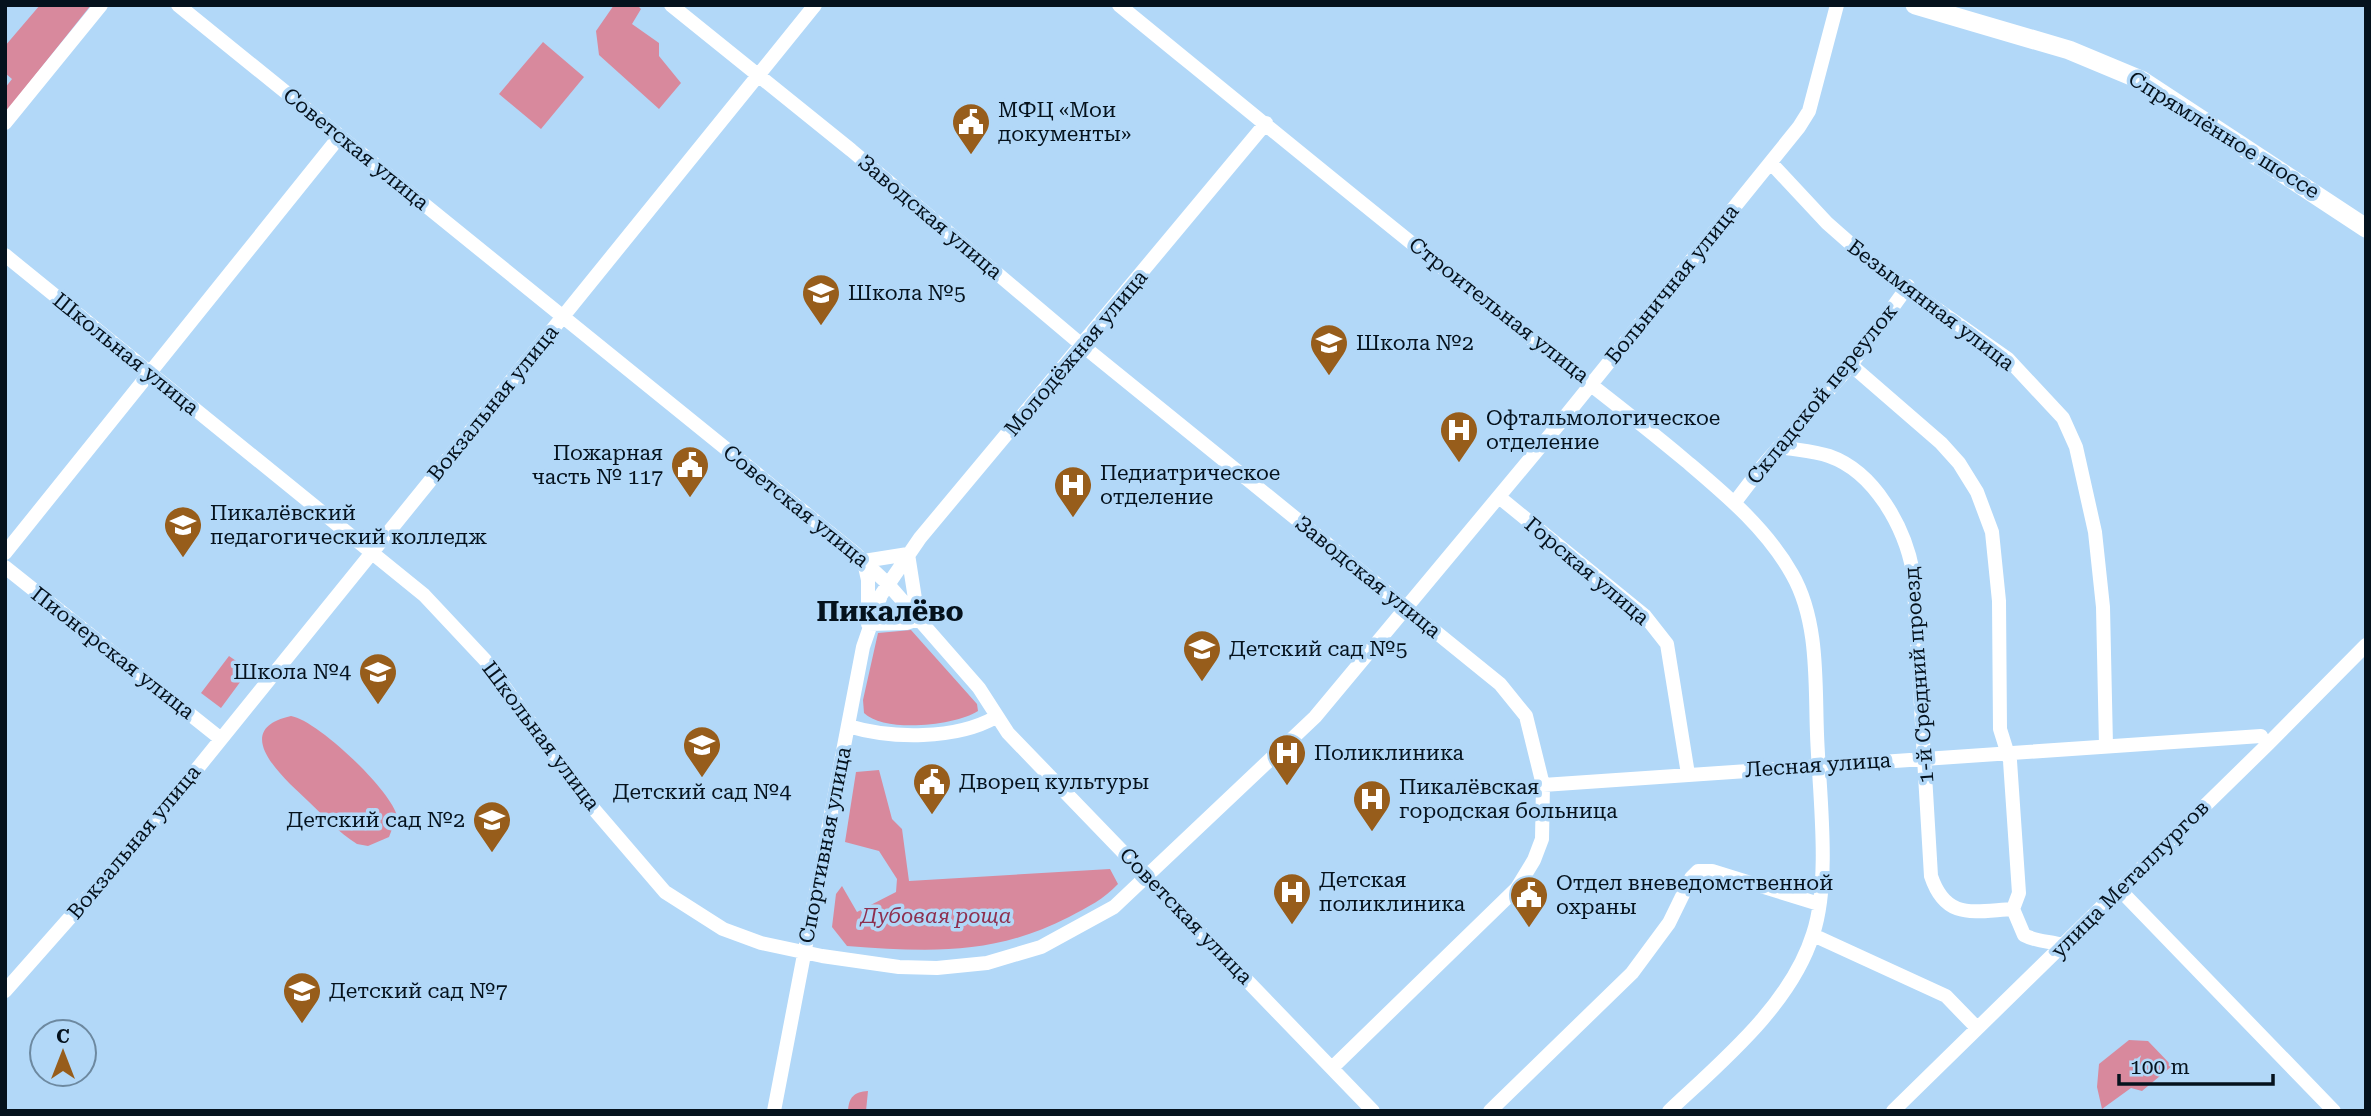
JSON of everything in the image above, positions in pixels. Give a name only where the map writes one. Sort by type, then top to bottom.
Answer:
[{"type":"main road","name":"Спрямлённое шоссе","points":[[1922,6],[2069,50],[2141,80],[2366,228]]},
{"type":"street","points":[[5,123],[100,5]]},
{"type":"street","name":"Советская улица","points":[[178,5],[864,561],[887,583],[979,688],[996,717],[1373,1111]]},
{"type":"street","name":"Заводская улица","points":[[671,5],[1083,346],[1500,684],[1526,716],[1543,785],[1542,839],[1534,860],[1517,888],[1332,1068]]},
{"type":"street","name":"Вокзальная улица","points":[[5,991],[150,827],[815,5]]},
{"type":"street","name":"Строительная улица","points":[[1119,5],[1629,412],[1735,502],[1773,545],[1794,578],[1808,618],[1814,661],[1822,824],[1819,905],[1813,935],[1782,993],[1751,1034],[1669,1111]]},
{"type":"street","name":"Больничная улица","points":[[1147,875],[1315,717],[1408,608],[1771,163],[1809,111],[1837,5]]},
{"type":"street","name":"Молодёжная улица","points":[[887,583],[908,554],[1266,123]]},
{"type":"street","points":[[5,553],[340,136]]},
{"type":"street","name":"Безымянная улица","points":[[1771,163],[1827,223],[1877,268],[1908,286],[2008,359],[2063,418],[2072,438],[2088,492],[2103,607],[2106,746]]},
{"type":"street","name":"Школьная улица","points":[[5,255],[424,594],[485,660],[592,807],[665,892],[723,929],[761,943],[805,953],[899,967],[937,968],[987,963],[1041,947],[1082,927],[1114,907],[1147,875]]},
{"type":"street","name":"Складской переулок","points":[[1735,502],[1851,365],[1908,286]]},
{"type":"street","points":[[1851,365],[1941,443],[1959,463],[1977,492],[1992,532],[1999,601],[2000,729],[2010,761],[2018,893],[2013,909],[2024,935],[2035,941],[2063,945]]},
{"type":"street","name":"1-й Средний проезд","points":[[1781,447],[1830,457],[1853,470],[1887,506],[1902,530],[1913,572],[1931,876],[1936,888],[1952,908],[2013,909]]},
{"type":"street","name":"Горская улица","points":[[1499,497],[1645,616],[1667,644],[1688,774]]},
{"type":"street","points":[[908,554],[918,619],[906,623],[868,624],[868,580],[864,561],[908,554]]},
{"type":"street","name":"Пионерская улица","points":[[5,567],[221,738]]},
{"type":"street","name":"Спортивная улица","points":[[774,1111],[868,624],[887,583]]},
{"type":"street","name":"улица Металлургов","points":[[1893,1111],[2366,645]]},
{"type":"street","points":[[848,726],[895,736],[951,731],[983,724],[996,717]]},
{"type":"street","name":"Лесная улица","points":[[1543,785],[1925,757],[2261,737]]},
{"type":"street","points":[[1490,1111],[1632,973],[1669,923],[1690,878],[1698,871],[1713,871],[1819,905]]},
{"type":"street","points":[[2120,890],[2334,1111]]},
{"type":"street","points":[[1813,935],[1946,996],[1977,1028]]},
{"type":"green space","points":[[40,5],[91,5],[5,113],[5,88],[12,79],[5,73],[5,46]]},
{"type":"green space","points":[[614,5],[637,5],[641,9],[632,24],[659,43],[659,56],[681,83],[659,109],[599,55],[596,31]]},
{"type":"green space","points":[[543,42],[584,77],[541,129],[499,94]]},
{"type":"green space","points":[[911,630],[977,704],[978,711],[953,720],[920,725],[887,723],[864,713],[863,700],[878,633]]},
{"type":"green space","points":[[229,656],[249,670],[221,708],[201,693]]},
{"type":"green space","points":[[291,716],[303,720],[334,743],[382,790],[397,816],[389,837],[368,846],[357,844],[332,824],[276,769],[262,744],[264,732],[272,723]]},
{"type":"green space","name":"Дубовая роща","points":[[879,770],[892,819],[902,829],[909,881],[1110,869],[1118,884],[1076,913],[1041,930],[1014,939],[987,945],[933,950],[847,946],[832,927],[836,894],[842,886],[857,912],[896,892],[897,879],[879,851],[845,842],[856,772]]},
{"type":"green space","points":[[2129,1040],[2148,1041],[2172,1066],[2142,1091],[2131,1088],[2102,1109],[2097,1087],[2099,1064]]},
{"type":"green space","points":[[868,1091],[866,1111],[848,1111],[853,1096]]},
{"type":"place","name":"МФЦ «Мои документы»","points":[[971,156]]},
{"type":"place","name":"Школа №5","points":[[821,327]]},
{"type":"place","name":"Школа №2","points":[[1329,377]]},
{"type":"place","name":"Офтальмологическое отделение","points":[[1459,464]]},
{"type":"place","name":"Пожарная часть № 117","points":[[690,499]]},
{"type":"place","name":"Педиатрическое отделение","points":[[1073,519]]},
{"type":"place","name":"Пикалёвский педагогический колледж","points":[[183,559]]},
{"type":"place","name":"Детский сад №5","points":[[1202,683]]},
{"type":"place","name":"Школа №4","points":[[378,706]]},
{"type":"place","name":"Детский сад №4","points":[[702,779]]},
{"type":"place","name":"Поликлиника","points":[[1287,787]]},
{"type":"place","name":"Дворец культуры","points":[[932,816]]},
{"type":"place","name":"Пикалёвская городская больница","points":[[1372,833]]},
{"type":"place","name":"Детский сад №2","points":[[492,854]]},
{"type":"place","name":"Детская поликлиника","points":[[1292,926]]},
{"type":"place","name":"Отдел вневедомственной охраны","points":[[1529,929]]},
{"type":"place","name":"Детский сад №7","points":[[302,1025]]},
{"type":"district","name":"Пикалёво","points":[[890,611]]}]
